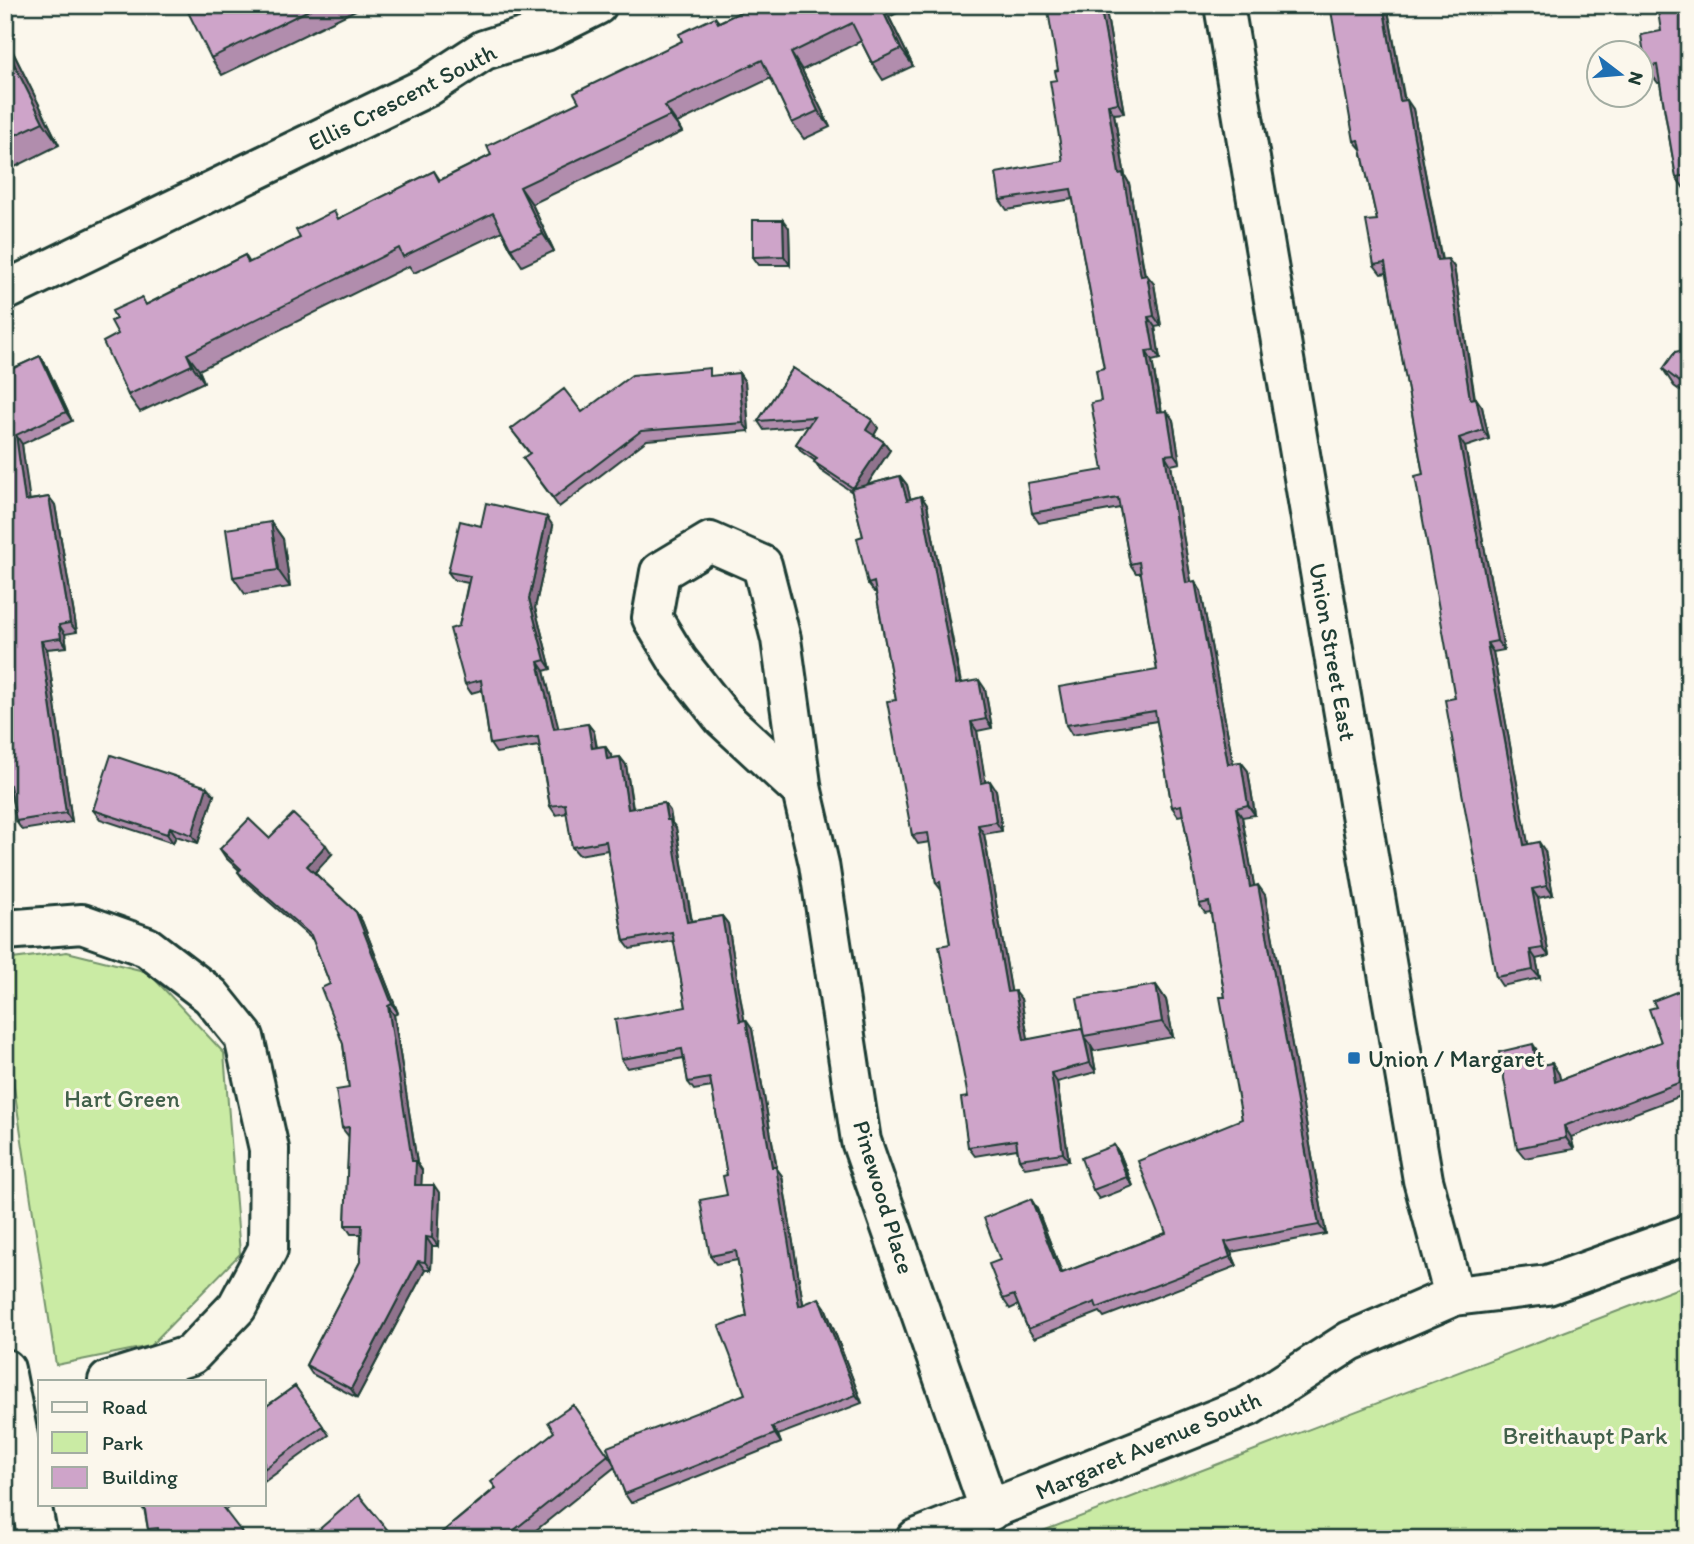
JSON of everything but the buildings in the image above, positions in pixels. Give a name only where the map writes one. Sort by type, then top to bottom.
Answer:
[{"type":"street","name":"Ellis Crescent South","points":[[5,291],[427,88],[484,50],[545,31],[597,5]]},
{"type":"street","name":"Union Street East","points":[[1224,5],[1423,1180],[1454,1296]]},
{"type":"street","name":"Pinewood Place","points":[[802,791],[723,718],[678,661],[652,618],[660,572],[710,542],[762,565],[781,639],[802,791],[819,864],[861,1141],[990,1511]]},
{"type":"street","points":[[5,930],[82,924],[147,947],[211,996],[244,1037],[269,1149],[268,1249],[237,1307],[191,1355],[111,1380]]},
{"type":"street","name":"Margaret Avenue South","points":[[916,1539],[1249,1406],[1350,1341],[1454,1296],[1548,1285],[1689,1234]]},
{"type":"street","points":[[15,1391],[38,1539]]},
{"type":"green space","name":"Hart Green","points":[[67,952],[148,972],[224,1053],[240,1254],[150,1346],[56,1365],[5,1028],[5,960]]},
{"type":"green space","name":"Breithaupt Park","points":[[1689,1284],[1689,1539],[1022,1539]]},
{"type":"place","name":"Union / Margaret","points":[[1354,1058]]}]
